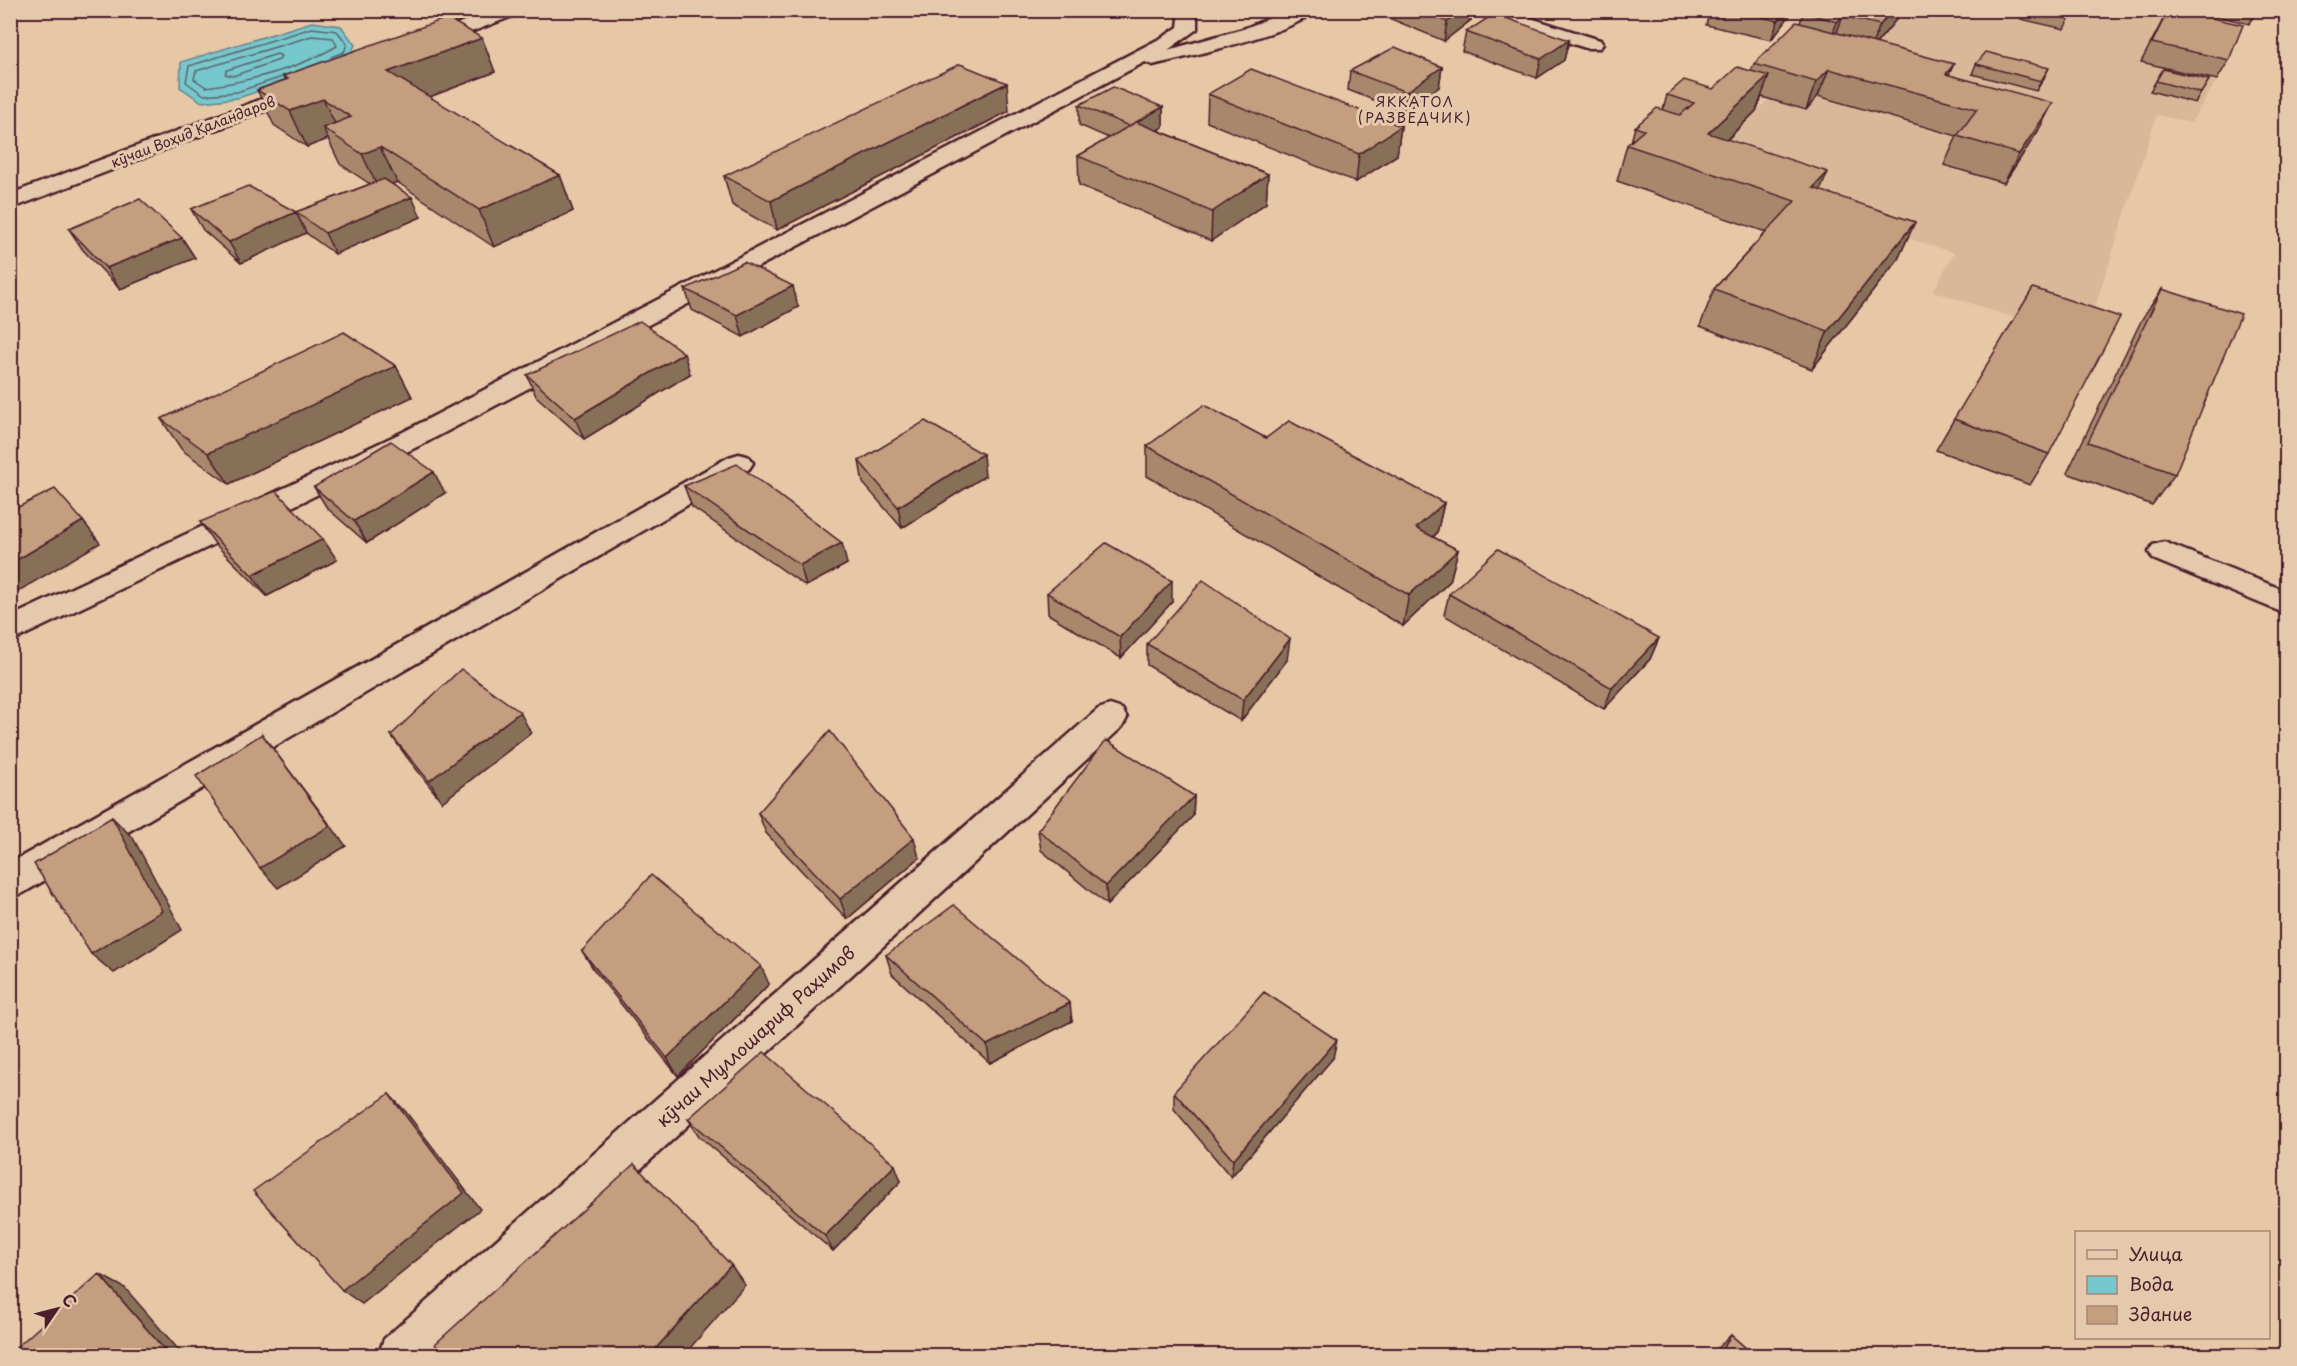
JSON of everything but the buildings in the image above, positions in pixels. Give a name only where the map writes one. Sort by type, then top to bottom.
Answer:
[{"type":"street","points":[[399,53],[510,10]]},
{"type":"street","points":[[10,631],[413,438],[1172,40],[1186,29],[1188,19],[1183,10]]},
{"type":"street","points":[[1122,66],[1222,44],[1265,30],[1306,10]]},
{"type":"street","points":[[1484,10],[1593,44]]},
{"type":"street","name":"кӯчаи Воҳид Қаландаров","points":[[10,202],[322,82]]},
{"type":"street","points":[[10,882],[739,464]]},
{"type":"street","points":[[2164,552],[2286,603]]},
{"type":"street","name":"кӯчаи Муллошариф Раҳимов","points":[[401,1356],[1110,718]]},
{"type":"shaded area","points":[[1818,11],[2256,11],[2249,24],[2241,22],[2217,80],[2191,123],[2157,115],[2084,341],[1933,291],[1954,253],[1696,169],[1769,99]]},
{"type":"water","points":[[312,22],[341,26],[355,45],[349,57],[298,78],[238,98],[202,102],[180,87],[181,62]]},
{"type":"district","name":"ЯККАТОЛ (РАЗВЕДЧИК)","points":[[1415,110]]}]
